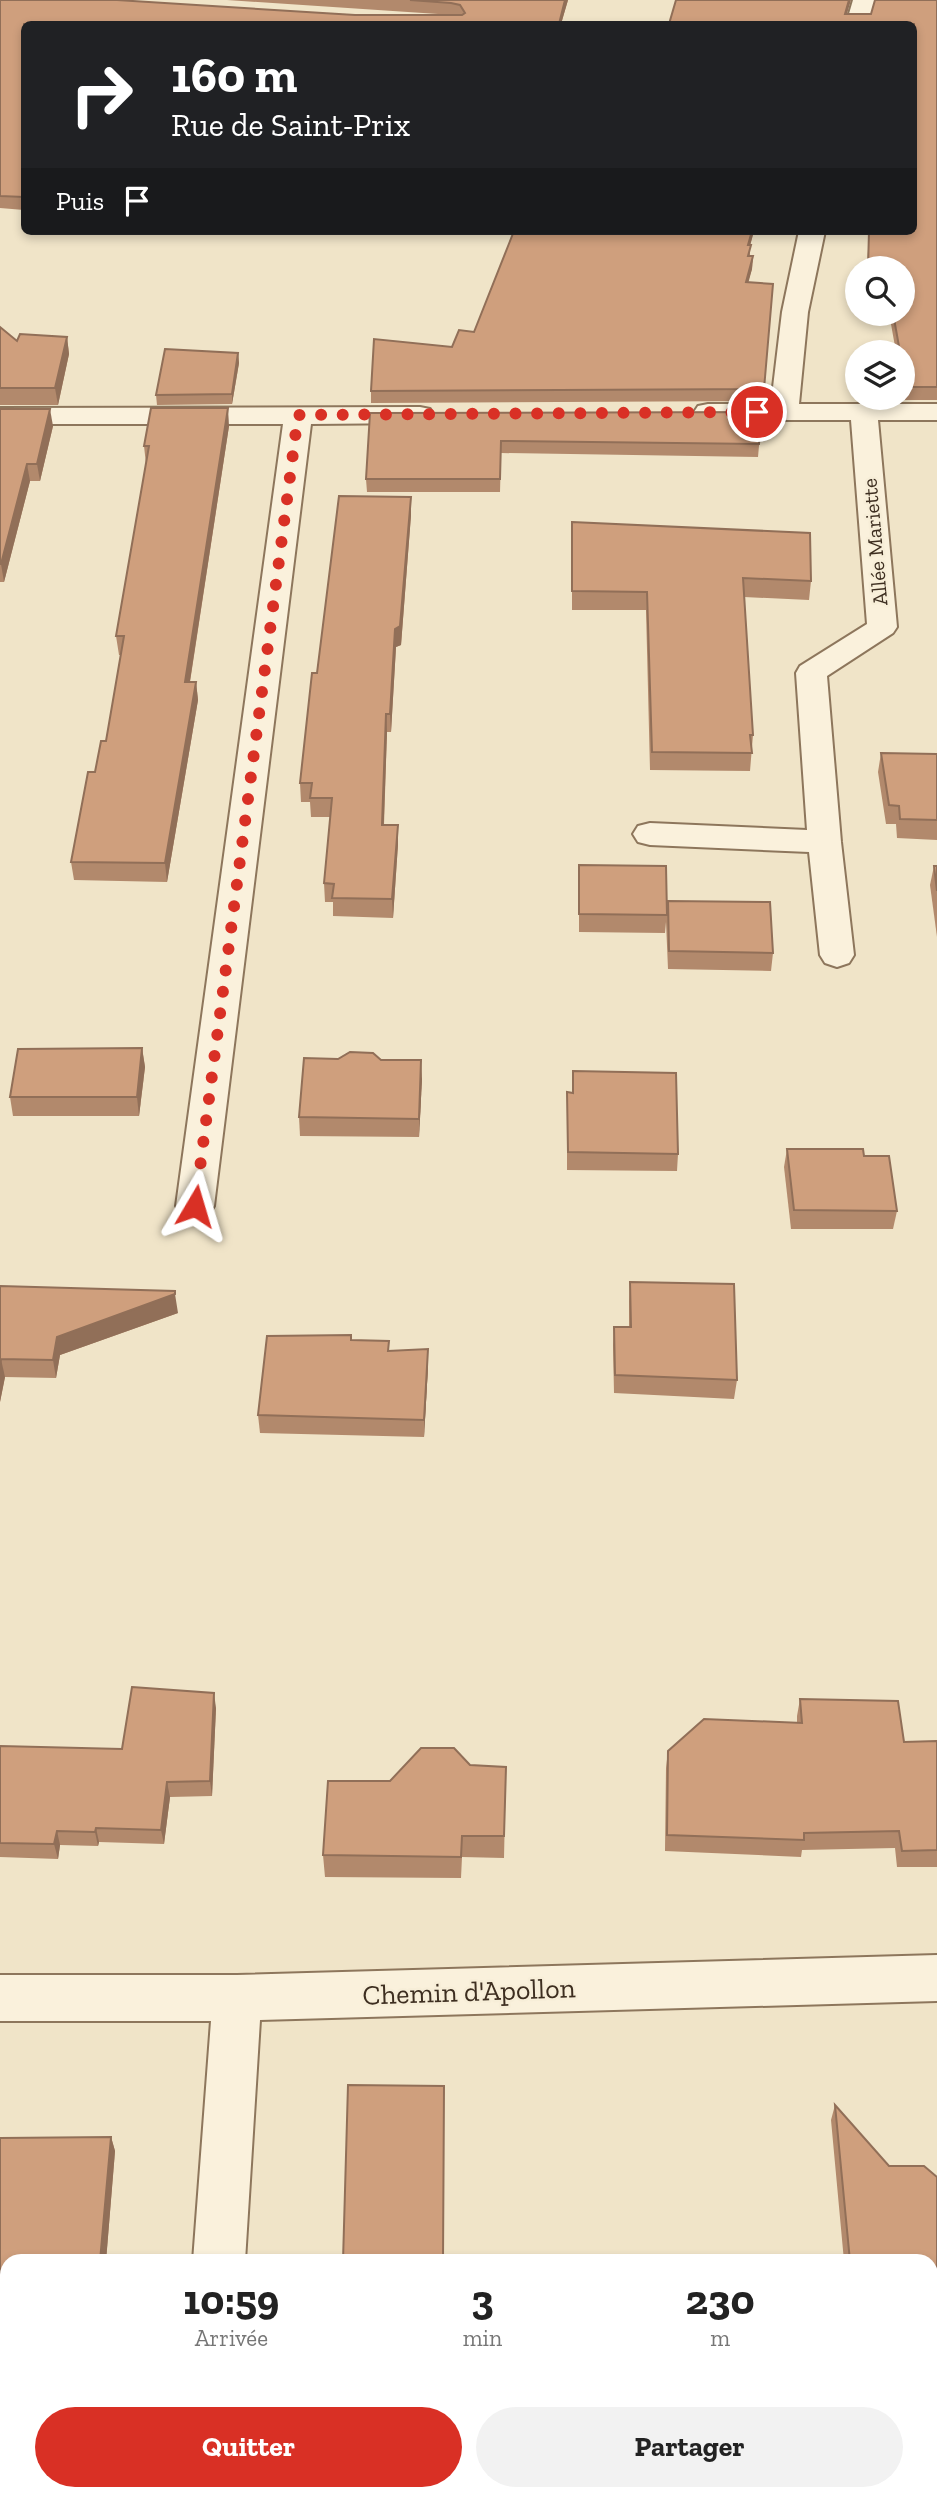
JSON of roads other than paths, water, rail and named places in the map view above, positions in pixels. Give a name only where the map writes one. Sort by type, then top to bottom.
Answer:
[{"type":"street","points":[[858,21],[864,0]]},
{"type":"street","points":[[784,412],[795,312],[811,235]]},
{"type":"street","points":[[687,412],[937,412]]},
{"type":"street","name":"Allée Mariette","points":[[837,955],[824,842],[811,673],[882,627],[864,413]]},
{"type":"street","points":[[0,416],[451,414]]},
{"type":"street","points":[[195,1206],[298,415]]},
{"type":"street","points":[[650,834],[824,842]]},
{"type":"street","name":"Chemin d'Apollon","points":[[0,1998],[237,1998],[937,1978]]},
{"type":"street","points":[[219,2254],[237,1998]]}]
